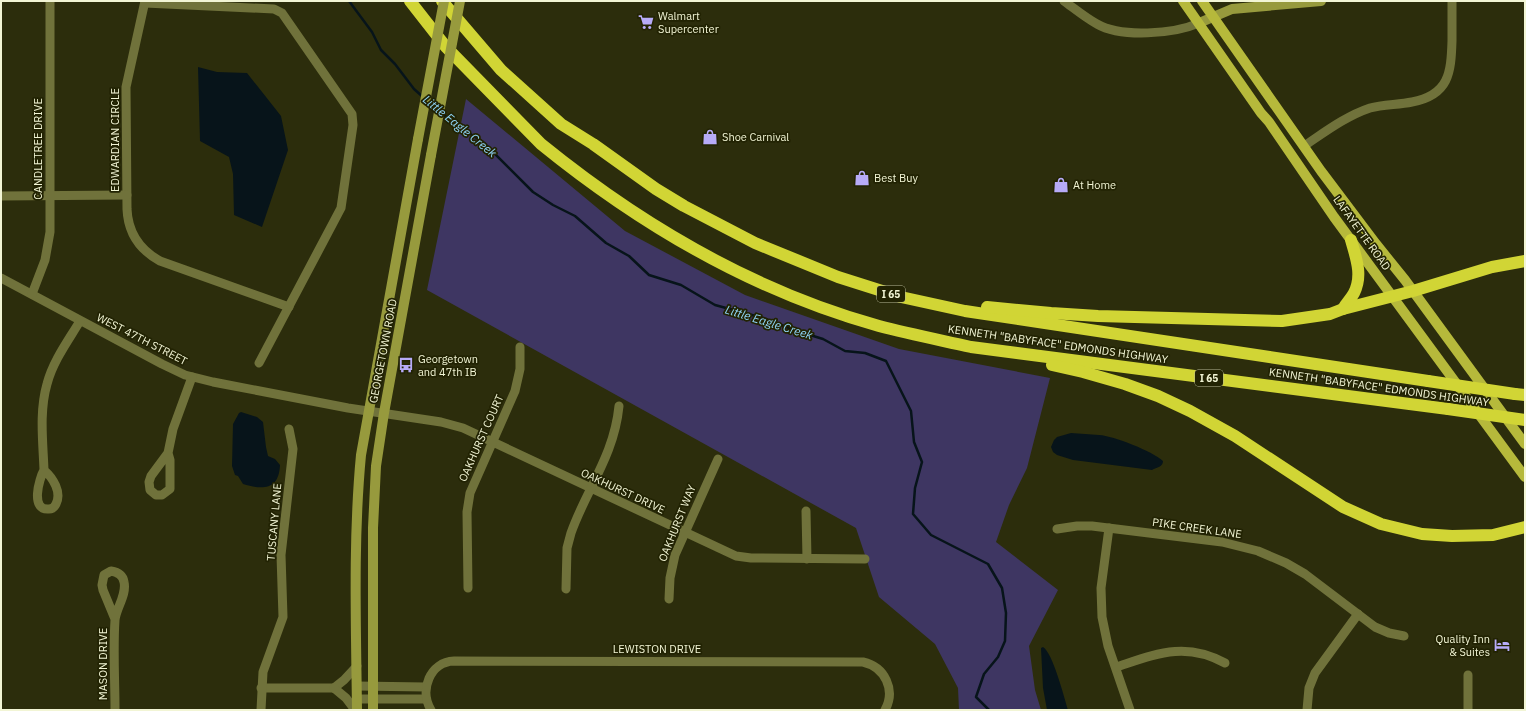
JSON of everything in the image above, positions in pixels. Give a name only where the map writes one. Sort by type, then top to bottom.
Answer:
[{"type":"highway","name":"KENNETH \"BABYFACE\" EDMONDS HIGHWAY","points":[[410,1],[446,47],[541,144],[582,178],[644,220],[721,263],[779,290],[828,309],[880,326],[971,346],[1525,420]]},
{"type":"highway","name":"KENNETH \"BABYFACE\" EDMONDS HIGHWAY","points":[[443,1],[502,70],[562,124],[684,206],[734,233],[785,257],[848,281],[901,297],[965,311],[1520,394]]},
{"type":"highway","points":[[1343,308],[1354,293],[1358,281],[1357,264],[1351,240]]},
{"type":"highway","points":[[848,281],[922,297],[971,305],[1051,314],[1267,322],[1314,318],[1330,314],[1343,308],[1413,291],[1503,264],[1525,261]]},
{"type":"highway","points":[[971,346],[1083,372],[1125,384],[1163,398],[1224,430],[1343,507],[1381,524],[1422,534],[1446,536],[1493,535],[1525,527]]},
{"type":"main road","name":"GEORGETOWN ROAD","points":[[373,710],[373,506],[380,436],[376,412],[418,139],[443,1]]},
{"type":"main road","name":"GEORGETOWN ROAD","points":[[356,710],[357,506],[362,455],[376,412],[414,255],[460,1]]},
{"type":"main road","name":"LAFAYETTE ROAD","points":[[1183,1],[1334,217],[1525,477]]},
{"type":"main road","name":"LAFAYETTE ROAD","points":[[1202,1],[1354,216],[1413,291],[1525,444]]},
{"type":"main road","points":[[1199,23],[1226,11],[1239,8],[1322,1]]},
{"type":"street","name":"CANDLETREE DRIVE","points":[[32,294],[43,268],[50,232],[50,1]]},
{"type":"street","points":[[1064,1],[1097,24],[1120,31],[1164,32],[1189,27],[1199,23]]},
{"type":"street","points":[[1304,146],[1355,113],[1372,107],[1412,102],[1428,98],[1442,87],[1449,74],[1451,62],[1452,1]]},
{"type":"street","name":"EDWARDIAN CIRCLE","points":[[259,363],[289,307],[342,205],[353,125],[352,114],[282,12],[274,9],[145,2],[126,87],[127,214],[130,229],[139,244],[150,255],[164,262],[289,307]]},
{"type":"street","points":[[1,196],[127,195]]},
{"type":"street","name":"WEST 47TH STREET","points":[[1,278],[162,364],[192,377],[376,412]]},
{"type":"street","points":[[44,470],[42,424],[45,390],[51,371],[80,321]]},
{"type":"street","name":"OAKHURST COURT","points":[[468,588],[468,501],[475,479],[493,442],[516,388],[520,369],[520,347]]},
{"type":"street","points":[[168,453],[174,429],[192,377]]},
{"type":"street","points":[[566,589],[567,548],[570,533],[613,440],[619,406]]},
{"type":"street","name":"OAKHURST DRIVE","points":[[376,412],[453,425],[470,431],[684,533],[736,556],[744,558],[865,559]]},
{"type":"street","name":"TUSCANY LANE","points":[[261,710],[261,688],[265,668],[282,618],[281,555],[293,449],[289,429]]},
{"type":"street","name":"OAKHURST WAY","points":[[669,599],[672,565],[684,533],[718,459]]},
{"type":"street","points":[[806,511],[807,559]]},
{"type":"street","name":"PIKE CREEK LANE","points":[[1057,529],[1085,525],[1222,542],[1258,551],[1286,563],[1305,574],[1378,629],[1404,636]]},
{"type":"street","points":[[1109,528],[1101,588],[1101,611],[1104,632],[1130,710]]},
{"type":"street","points":[[1307,710],[1308,695],[1315,673],[1358,614]]},
{"type":"street","name":"MASON DRIVE","points":[[115,618],[115,710]]},
{"type":"street","points":[[1116,667],[1159,653],[1175,650],[1200,652],[1225,663]]},
{"type":"street","name":"LEWISTON DRIVE","points":[[426,693],[430,677],[435,669],[450,661],[860,662],[872,665],[882,673],[888,684],[888,705],[885,710]]},
{"type":"street","points":[[261,688],[334,688],[357,666]]},
{"type":"street","points":[[1468,675],[1468,710]]},
{"type":"street","points":[[357,686],[373,686],[426,693]]},
{"type":"street","points":[[334,688],[346,698],[356,710]]},
{"type":"street","points":[[357,699],[373,699],[426,693]]},
{"type":"street","points":[[426,693],[431,710]]},
{"type":"shaded area","points":[[198,67],[217,72],[247,73],[281,116],[288,150],[262,227],[234,215],[233,174],[229,157],[200,141]]},
{"type":"shaded area","points":[[466,99],[625,231],[745,295],[899,349],[1050,378],[1027,468],[1009,505],[996,542],[1058,590],[1029,646],[1035,690],[1041,710],[959,710],[958,688],[935,644],[879,597],[856,528],[427,290]]},
{"type":"shaded area","points":[[241,412],[257,417],[263,422],[268,456],[275,459],[280,465],[277,479],[269,486],[257,487],[243,484],[238,476],[235,475],[232,466],[233,424]]},
{"type":"shaded area","points":[[1071,433],[1106,436],[1123,441],[1158,457],[1163,461],[1163,463],[1161,466],[1152,470],[1073,460],[1057,455],[1053,452],[1051,447],[1054,440],[1057,437]]},
{"type":"shaded area","points":[[1043,647],[1051,658],[1068,710],[1047,710],[1043,688],[1041,648]]},
{"type":"waterway","name":"Little Eagle Creek","points":[[349,1],[372,32],[381,50],[395,64],[414,89],[423,97]]},
{"type":"waterway","name":"Little Eagle Creek","points":[[428,102],[437,109]]},
{"type":"waterway","name":"Little Eagle Creek","points":[[442,113],[453,123],[483,142],[533,192],[553,205],[575,216],[606,243],[629,256],[649,275],[681,285],[715,305],[763,318],[823,339],[845,351],[865,353],[886,361],[911,411],[914,442],[922,462],[915,488],[913,514],[931,535],[988,564],[1002,588],[1006,613],[1005,641],[998,657],[984,674],[976,697],[989,710]]},
{"type":"place","name":"Walmart Supercenter","points":[[646,22]]},
{"type":"place","name":"Shoe Carnival","points":[[710,137]]},
{"type":"place","name":"Best Buy","points":[[862,178]]},
{"type":"place","name":"At Home","points":[[1061,185]]},
{"type":"place","name":"Georgetown and 47th IB","points":[[406,365]]},
{"type":"place","name":"Quality Inn & Suites","points":[[1502,645]]}]
